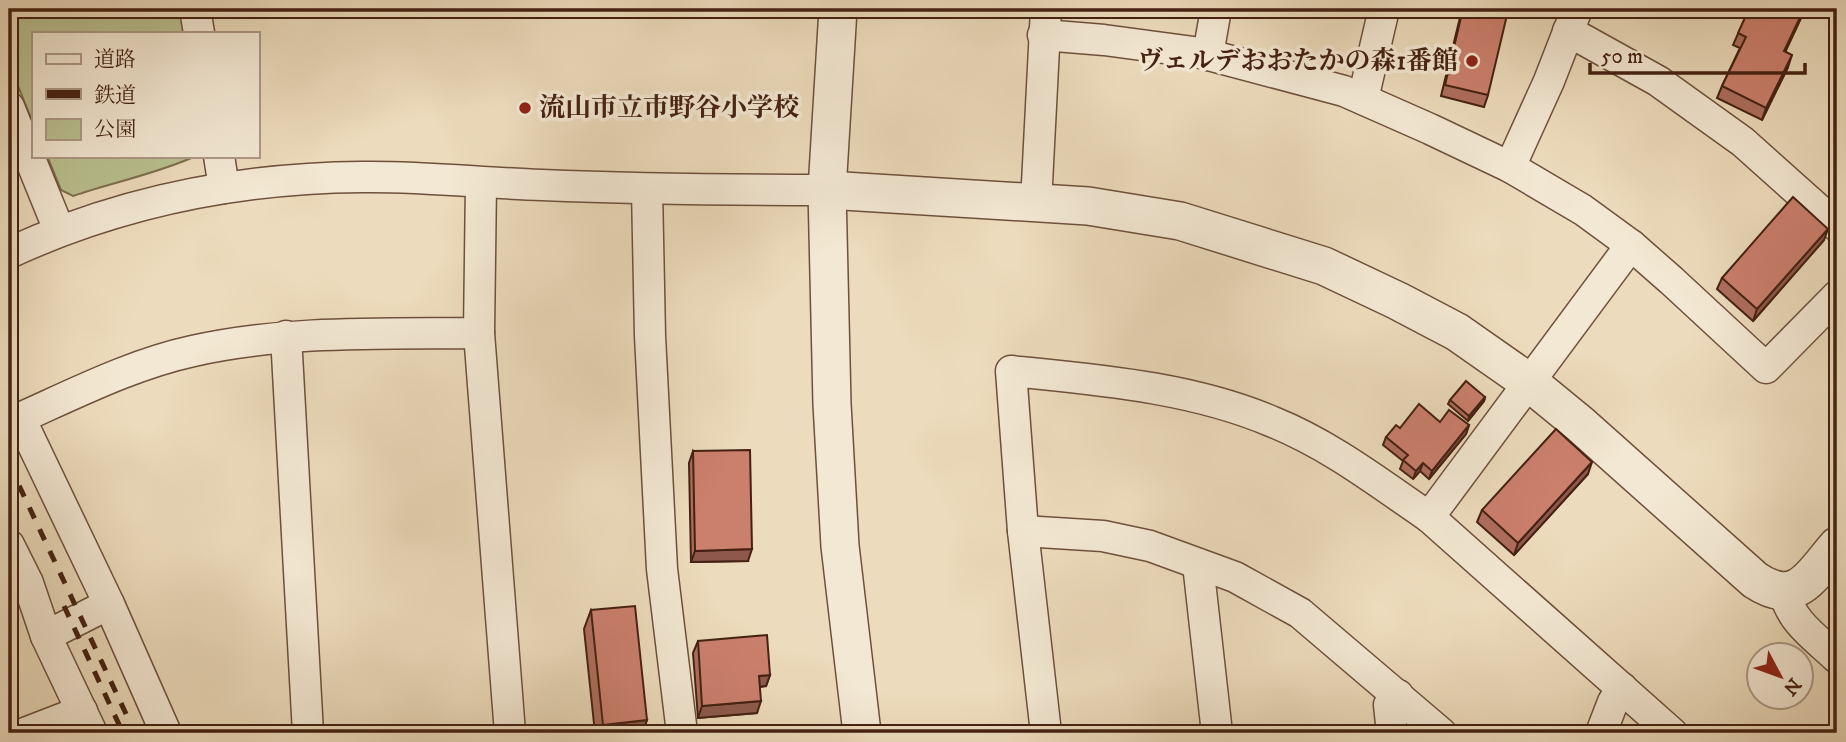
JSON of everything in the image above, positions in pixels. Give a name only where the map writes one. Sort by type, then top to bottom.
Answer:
[{"type":"street","points":[[195,9],[199,32]]},
{"type":"street","points":[[838,9],[827,190],[832,404],[844,589],[861,733]]},
{"type":"street","points":[[1208,55],[1216,9]]},
{"type":"street","points":[[1363,99],[1384,9]]},
{"type":"street","points":[[1510,167],[1573,20],[1743,142],[1837,226]]},
{"type":"street","points":[[1036,203],[1044,22],[1104,40],[1208,55],[1344,91],[1510,167],[1583,210],[1631,245],[1766,368],[1837,296]]},
{"type":"street","points":[[9,107],[59,230]]},
{"type":"street","points":[[219,158],[224,188]]},
{"type":"street","points":[[9,253],[59,230],[151,201],[255,183],[355,177],[648,189],[827,190],[1088,206],[1180,221],[1324,266],[1457,331],[1530,383],[1580,424],[1769,590],[1784,593],[1798,588],[1837,546]]},
{"type":"street","points":[[481,183],[479,332],[510,733]]},
{"type":"street","points":[[648,189],[650,336],[662,569],[682,733]]},
{"type":"street","points":[[1429,516],[1631,245]]},
{"type":"street","points":[[166,733],[14,407],[192,351],[286,336],[479,332]]},
{"type":"street","points":[[286,336],[308,733]]},
{"type":"street","points":[[1045,733],[1023,531],[1010,371],[1111,382],[1209,400],[1273,422],[1336,454],[1429,516],[1672,733]]},
{"type":"street","points":[[1023,531],[1103,536],[1150,546],[1235,577],[1300,613],[1441,733]]},
{"type":"street","points":[[9,545],[28,583],[46,636],[87,722],[25,733]]},
{"type":"street","points":[[1198,564],[1217,733]]},
{"type":"street","points":[[1784,593],[1789,609],[1796,618],[1837,658]]},
{"type":"street","points":[[46,636],[108,604]]},
{"type":"street","points":[[1601,733],[1613,702],[1622,688]]},
{"type":"street","points":[[1392,733],[1389,705],[1398,695]]},
{"type":"green space","points":[[9,9],[182,9],[186,32],[32,32],[32,121],[9,64]]},
{"type":"green space","points":[[48,158],[191,158],[73,196],[61,190]]},
{"type":"building","name":"ヴェルデおおたかの森1番館","points":[[1463,9],[1482,9],[1507,15],[1488,95],[1445,85]]},
{"type":"building","points":[[1749,9],[1804,9],[1784,51],[1792,55],[1766,108],[1722,86],[1746,37],[1738,33]]},
{"type":"building","points":[[1793,197],[1828,229],[1757,309],[1722,278]]},
{"type":"building","points":[[1466,381],[1485,397],[1469,416],[1450,400]]},
{"type":"building","points":[[1419,404],[1440,422],[1449,410],[1469,425],[1432,471],[1423,463],[1416,471],[1403,460],[1408,455],[1386,437],[1396,425],[1400,428]]},
{"type":"building","points":[[1556,429],[1592,462],[1518,543],[1482,510]]},
{"type":"building","points":[[750,450],[752,549],[695,551],[693,451]]},
{"type":"building","points":[[635,606],[647,720],[603,725],[591,610]]},
{"type":"building","points":[[767,635],[770,675],[759,676],[761,701],[702,706],[698,641]]},
{"type":"railway","points":[[9,464],[135,733]]},
{"type":"railway","points":[[64,606],[123,733]]},
{"type":"place","name":"ヴェルデおおたかの森1番館","points":[[1472,61]]},
{"type":"place","name":"流山市立市野谷小学校","points":[[525,108]]}]
